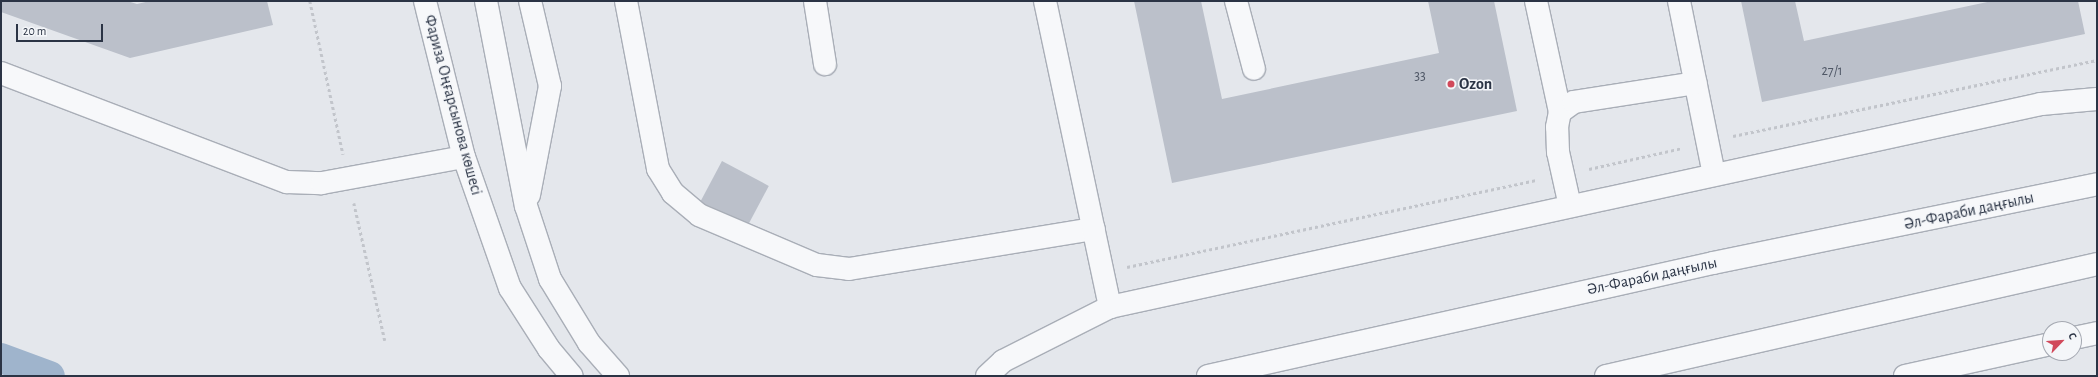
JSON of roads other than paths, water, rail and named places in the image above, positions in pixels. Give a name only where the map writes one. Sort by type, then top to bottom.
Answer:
[{"type":"street","name":"Фариза Оңғарсынова көшесі","points":[[425,1],[464,157],[510,288],[549,349],[572,376]]},
{"type":"street","points":[[486,1],[526,206],[550,279],[589,343],[618,376]]},
{"type":"street","points":[[526,206],[550,86],[530,1]]},
{"type":"street","points":[[626,1],[658,169],[673,193],[699,215],[817,265],[849,269],[1094,229]]},
{"type":"street","points":[[815,1],[826,64]]},
{"type":"street","points":[[1045,1],[1110,306]]},
{"type":"street","points":[[1236,1],[1254,69]]},
{"type":"street","points":[[1536,1],[1560,112],[1557,127],[1563,175],[1570,206]]},
{"type":"street","points":[[1679,1],[1714,175]]},
{"type":"street","points":[[1,73],[287,182],[322,183],[464,157]]},
{"type":"street","points":[[1560,112],[1574,102],[1696,83]]},
{"type":"street","points":[[987,376],[1002,361],[1110,306],[2041,104],[2097,99]]},
{"type":"street","name":"Әл-Фараби даңғылы","points":[[1208,376],[1713,263],[2097,184]]},
{"type":"street","points":[[1606,376],[2097,264]]},
{"type":"street","points":[[2082,336],[2097,333]]},
{"type":"street","points":[[1905,376],[2042,346]]},
{"type":"waterway","points":[[1,358],[50,376]]},
{"type":"place","name":"Ozon","points":[[1451,84]]}]
